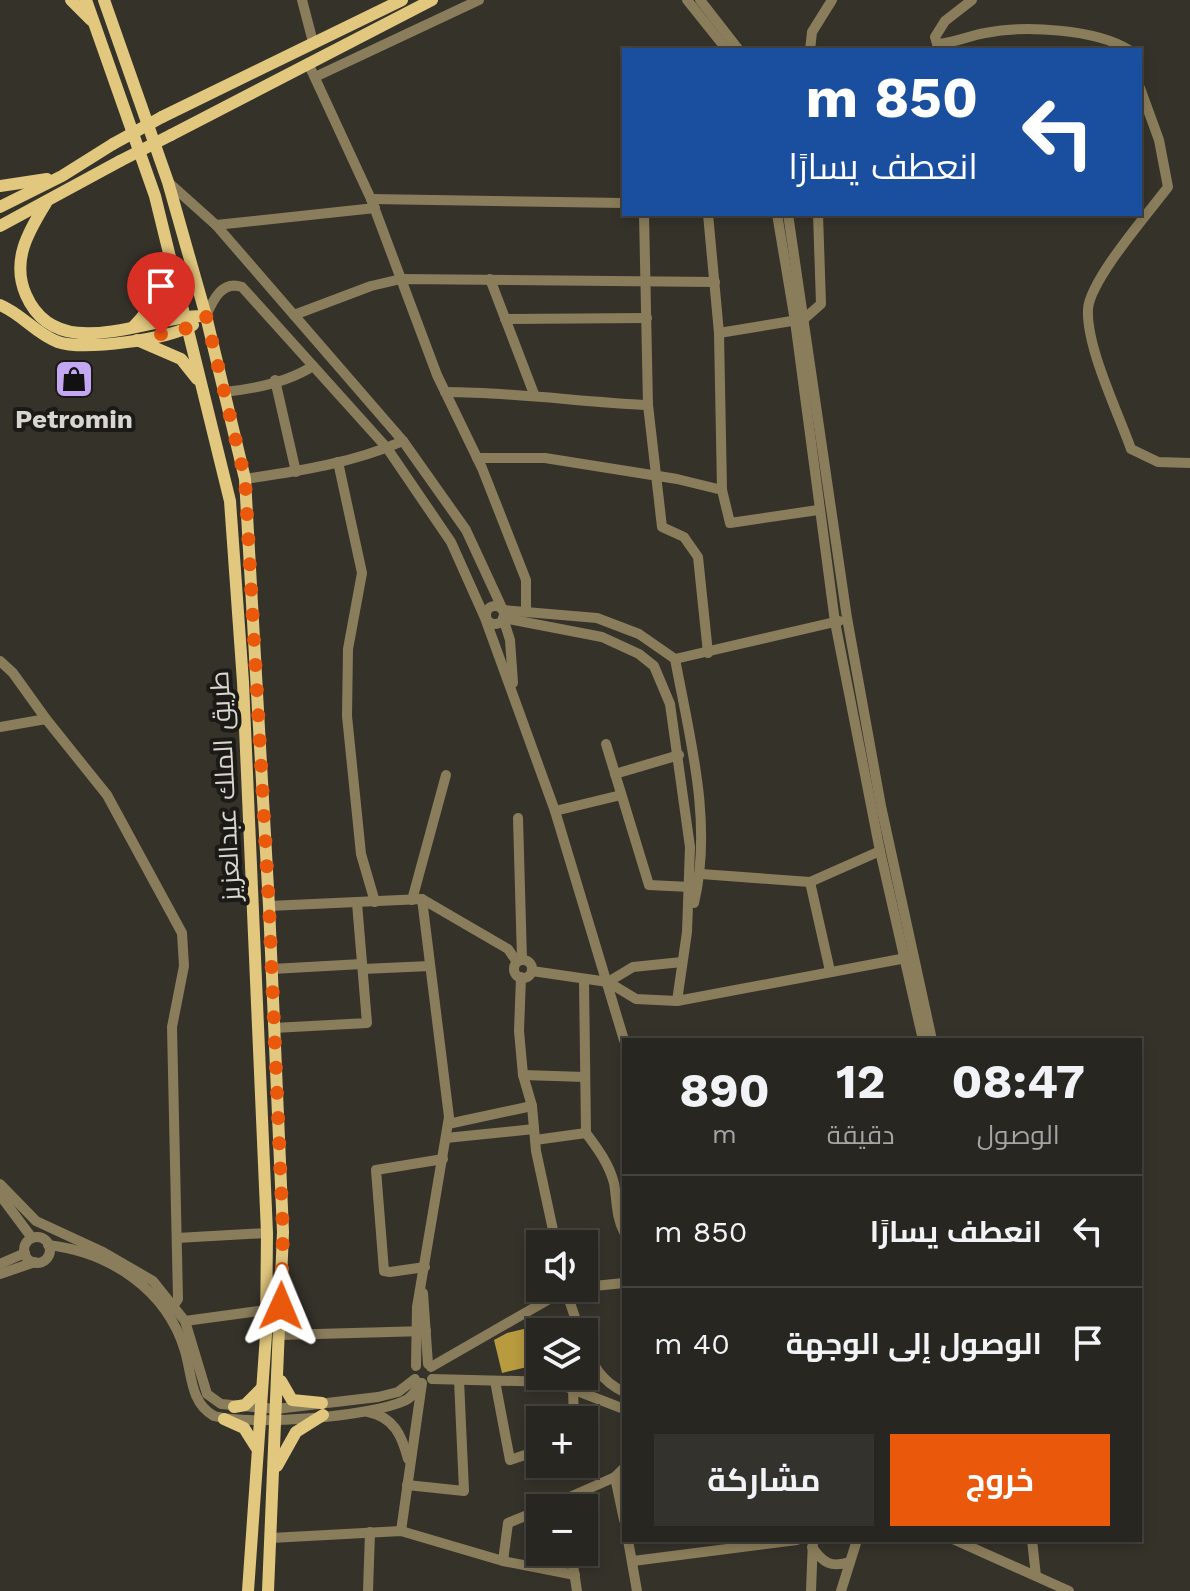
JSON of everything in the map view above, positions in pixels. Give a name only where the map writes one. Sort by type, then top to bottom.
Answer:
[{"type":"main road","points":[[71,0],[94,23]]},
{"type":"main road","name":"طريق الملك عبدالعزيز","points":[[86,0],[155,196],[230,501],[243,682],[267,1233],[262,1388],[248,1591]]},
{"type":"main road","name":"طريق الملك عبدالعزيز","points":[[104,0],[168,182],[206,316],[245,479],[269,906],[283,1232],[268,1591]]},
{"type":"main road","points":[[0,207],[62,176],[162,117],[402,0]]},
{"type":"main road","points":[[0,226],[432,0]]},
{"type":"main road","points":[[0,186],[62,176]]},
{"type":"main road","points":[[46,203],[23,245],[19,267],[21,284],[39,315],[64,330],[80,334],[134,333],[181,359],[202,388]]},
{"type":"main road","points":[[134,333],[160,292],[170,256]]},
{"type":"main road","points":[[0,305],[59,343],[92,347],[134,333],[206,316]]},
{"type":"main road","points":[[278,1374],[284,1391],[292,1400],[322,1409]]},
{"type":"main road","points":[[234,1407],[245,1405],[262,1388]]},
{"type":"main road","points":[[274,1472],[296,1432],[322,1409]]},
{"type":"main road","points":[[224,1419],[244,1428],[257,1451]]},
{"type":"street","points":[[302,0],[313,42]]},
{"type":"street","points":[[315,77],[479,0]]},
{"type":"street","points":[[687,0],[725,48]]},
{"type":"street","points":[[700,0],[737,48]]},
{"type":"street","points":[[810,48],[812,32],[832,0]]},
{"type":"street","points":[[972,0],[945,21],[935,37],[937,44],[952,43],[986,32],[1042,30],[1107,38],[1125,48]]},
{"type":"street","points":[[308,63],[373,204],[445,392],[477,458],[526,580],[526,612]]},
{"type":"street","points":[[1142,93],[1159,140],[1168,187],[1100,278],[1088,307],[1091,337],[1131,449],[1158,462],[1190,463]]},
{"type":"street","points":[[168,182],[216,225],[403,441],[466,530],[503,614],[510,640],[514,696]]},
{"type":"street","points":[[216,225],[373,204],[622,203]]},
{"type":"street","points":[[644,216],[648,405],[662,527],[684,537],[698,557],[708,653]]},
{"type":"street","points":[[708,216],[719,333],[722,490],[730,523],[818,510]]},
{"type":"street","points":[[777,216],[799,320],[881,806],[932,1038]]},
{"type":"street","points":[[788,216],[818,510],[835,622],[880,851],[923,1038]]},
{"type":"street","points":[[719,333],[799,320],[821,304],[818,216]]},
{"type":"street","points":[[294,315],[371,286],[401,279],[715,282]]},
{"type":"street","points":[[490,279],[534,394]]},
{"type":"street","points":[[206,316],[213,300],[225,287],[234,284],[242,287],[387,448],[451,542],[485,618],[555,811],[623,1038]]},
{"type":"street","points":[[505,319],[647,318]]},
{"type":"street","points":[[224,392],[246,390],[298,376],[313,366]]},
{"type":"street","points":[[275,380],[296,472]]},
{"type":"street","points":[[445,392],[534,394],[591,403],[648,405]]},
{"type":"street","points":[[245,479],[338,462],[403,441]]},
{"type":"street","points":[[477,458],[545,458],[722,490]]},
{"type":"street","points":[[338,462],[362,573],[348,649],[347,716],[361,854],[375,902]]},
{"type":"street","points":[[503,614],[526,612],[597,618],[639,634],[675,659],[703,841],[701,874],[687,932],[677,1001]]},
{"type":"street","points":[[485,618],[497,624],[503,614]]},
{"type":"street","points":[[503,614],[602,637],[639,654],[654,666],[670,704],[679,755],[690,847],[687,932]]},
{"type":"street","points":[[654,666],[847,618]]},
{"type":"street","points":[[0,661],[13,673],[107,795],[182,933],[184,966],[172,1027],[178,1299],[171,1309]]},
{"type":"street","points":[[0,727],[46,719]]},
{"type":"street","points":[[606,744],[649,885],[690,887]]},
{"type":"street","points":[[615,774],[679,755]]},
{"type":"street","points":[[422,1381],[413,1372],[422,1331],[422,1283],[448,1124],[430,966],[417,900],[446,775]]},
{"type":"street","points":[[555,811],[621,795]]},
{"type":"street","points":[[518,818],[519,961],[514,971],[521,977],[527,977],[532,971]]},
{"type":"street","points":[[701,874],[810,882],[880,851]]},
{"type":"street","points":[[810,882],[830,971]]},
{"type":"street","points":[[269,906],[417,900],[508,949],[519,961],[530,964],[532,971]]},
{"type":"street","points":[[274,1028],[367,1023],[357,903]]},
{"type":"street","points":[[532,971],[584,981],[608,982],[636,999],[677,1001],[906,958]]},
{"type":"street","points":[[608,982],[633,967],[682,962]]},
{"type":"street","points":[[272,969],[430,966]]},
{"type":"street","points":[[521,977],[519,1031],[523,1075],[532,1106],[534,1134],[553,1230]]},
{"type":"street","points":[[584,981],[586,1133],[604,1157],[613,1181],[622,1228]]},
{"type":"street","points":[[523,1075],[585,1077]]},
{"type":"street","points":[[448,1124],[532,1106]]},
{"type":"street","points":[[446,1138],[586,1133]]},
{"type":"street","points":[[425,1267],[384,1271],[376,1170],[443,1159]]},
{"type":"street","points":[[0,1184],[36,1221],[132,1267],[153,1281],[171,1309],[195,1394],[207,1412],[224,1419],[322,1409],[398,1392],[422,1381],[526,1382]]},
{"type":"street","points":[[0,1195],[41,1241],[47,1258],[0,1274]]},
{"type":"street","points":[[177,1238],[267,1233]]},
{"type":"street","points":[[41,1241],[78,1248],[141,1282],[185,1321],[207,1394],[221,1404],[260,1415]]},
{"type":"street","points":[[25,1253],[26,1243],[80,1241]]},
{"type":"street","points":[[25,1253],[35,1262]]},
{"type":"street","points":[[0,1264],[25,1253]]},
{"type":"street","points":[[598,1286],[622,1283]]},
{"type":"street","points":[[416,1366],[430,1365],[542,1302]]},
{"type":"street","points":[[185,1321],[266,1310]]},
{"type":"street","points":[[280,1335],[422,1331]]},
{"type":"street","points":[[362,1410],[404,1401],[422,1381],[430,1365],[422,1331]]},
{"type":"street","points":[[598,1375],[622,1391]]},
{"type":"street","points":[[407,1485],[464,1491],[459,1380]]},
{"type":"street","points":[[401,1531],[422,1381]]},
{"type":"street","points":[[495,1381],[510,1460],[526,1455]]},
{"type":"street","points":[[576,1390],[622,1408]]},
{"type":"street","points":[[322,1409],[382,1414],[402,1436],[410,1468]]},
{"type":"street","points":[[583,1494],[622,1470]]},
{"type":"street","points":[[615,1477],[622,1510]]},
{"type":"street","points":[[503,1561],[508,1523],[526,1516]]},
{"type":"street","points":[[271,1538],[401,1531],[503,1561],[575,1575]]},
{"type":"street","points":[[368,1591],[370,1532]]},
{"type":"street","points":[[628,1542],[637,1591]]},
{"type":"street","points":[[633,1561],[754,1542]]},
{"type":"street","points":[[841,1591],[856,1542]]},
{"type":"street","points":[[960,1542],[1069,1591]]},
{"type":"street","points":[[1032,1542],[1036,1576]]},
{"type":"street","points":[[812,1544],[824,1562],[850,1562]]},
{"type":"street","points":[[811,1591],[812,1544]]},
{"type":"street","points":[[573,1566],[577,1591]]},
{"type":"building","name":"Petromin","points":[[62,364],[91,368],[85,393],[57,390]]},
{"type":"building","points":[[526,1328],[526,1367],[502,1373],[494,1340]]},
{"type":"place","name":"Petromin","points":[[74,379]]},
{"type":"route","points":[[161,334],[188,328],[206,316],[245,479],[269,906],[283,1232],[281,1306]]}]
